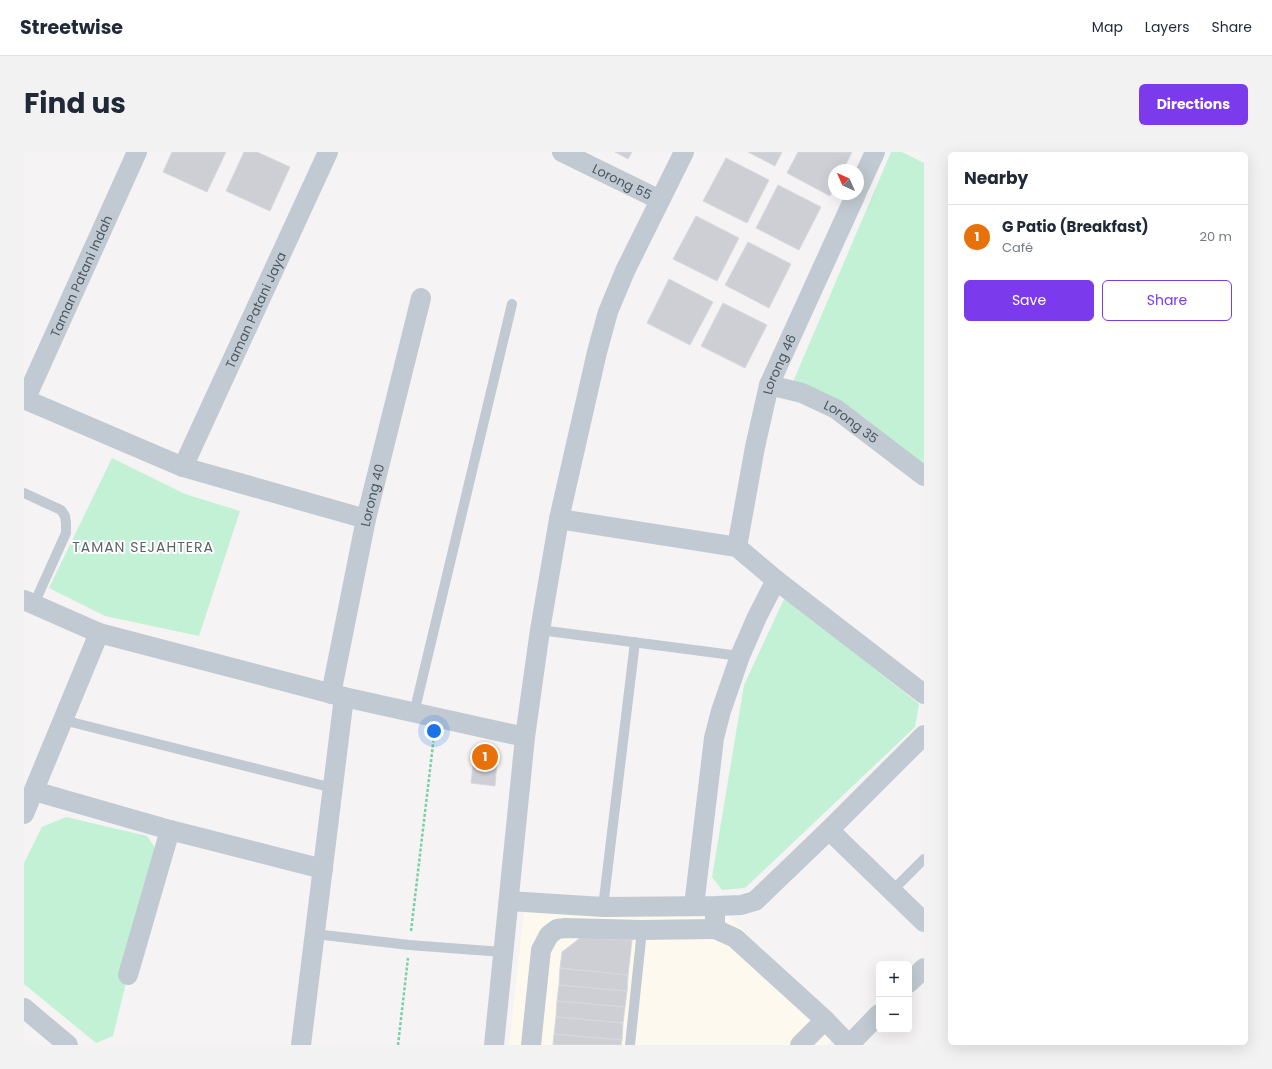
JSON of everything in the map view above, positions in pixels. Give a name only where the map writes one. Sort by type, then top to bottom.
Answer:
[{"type":"street","name":"Taman Patani Indah","points":[[24,400],[137,152]]},
{"type":"street","name":"Taman Patani Jaya","points":[[183,467],[328,152]]},
{"type":"street","name":"Lorong 55","points":[[562,152],[660,200]]},
{"type":"street","points":[[494,1045],[525,737],[540,630],[559,519],[597,352],[608,312],[625,271],[684,152]]},
{"type":"street","points":[[864,176],[875,152]]},
{"type":"street","name":"Lorong 46","points":[[737,547],[755,447],[769,385],[853,200]]},
{"type":"street","name":"Lorong 40","points":[[301,1045],[333,788],[338,696],[366,518],[421,298]]},
{"type":"street","name":"Lorong 35","points":[[769,385],[802,393],[836,409],[924,476]]},
{"type":"street","points":[[24,400],[183,467],[366,518]]},
{"type":"street","points":[[559,519],[737,547],[776,580],[924,694]]},
{"type":"street","points":[[694,906],[714,738],[723,704],[740,656],[757,617],[776,580]]},
{"type":"street","points":[[29,602],[98,633],[338,696],[525,737]]},
{"type":"street","points":[[24,814],[98,633]]},
{"type":"street","points":[[509,901],[603,907],[716,906],[741,905],[755,901],[829,830],[924,735]]},
{"type":"street","points":[[34,791],[170,830],[323,869]]},
{"type":"street","points":[[128,975],[170,830]]},
{"type":"street","points":[[829,830],[924,922]]},
{"type":"street","points":[[715,929],[716,906]]},
{"type":"street","points":[[531,1045],[541,950],[549,935],[557,929],[566,928],[642,930],[715,929],[735,938],[825,1020],[849,1045],[876,1017]]},
{"type":"street","points":[[912,980],[924,968]]},
{"type":"street","points":[[24,1008],[68,1045]]},
{"type":"street","points":[[800,1045],[825,1020]]},
{"type":"lane","points":[[414,713],[512,304]]},
{"type":"lane","points":[[24,493],[61,510],[65,516],[66,523],[66,533],[29,602]]},
{"type":"lane","points":[[540,630],[740,656]]},
{"type":"lane","points":[[603,907],[635,642]]},
{"type":"lane","points":[[63,720],[333,788]]},
{"type":"lane","points":[[892,891],[924,859]]},
{"type":"lane","points":[[630,1045],[642,930]]},
{"type":"lane","points":[[315,934],[503,952]]},
{"type":"path","points":[[398,1045],[437,718]]},
{"type":"shaded area","points":[[524,911],[728,915],[842,1032],[828,1045],[509,1045]]},
{"type":"green space","points":[[891,152],[902,152],[924,163],[924,474],[793,382]]},
{"type":"green space","points":[[112,458],[185,494],[240,511],[199,636],[105,616],[49,588]]},
{"type":"green space","points":[[785,597],[919,704],[915,727],[745,888],[722,890],[712,877],[744,685]]},
{"type":"green space","points":[[66,817],[147,836],[158,852],[113,1036],[96,1043],[24,984],[24,863],[42,827]]},
{"type":"building","points":[[172,152],[226,152],[207,192],[163,172]]},
{"type":"building","points":[[244,152],[257,152],[290,167],[270,211],[226,191]]},
{"type":"building","points":[[615,152],[632,152],[628,159]]},
{"type":"building","points":[[748,152],[782,152],[775,166]]},
{"type":"building","points":[[798,152],[852,152],[846,164],[828,164],[828,195],[787,173]]},
{"type":"building","points":[[726,158],[769,180],[747,223],[703,201]]},
{"type":"building","points":[[778,185],[821,207],[799,250],[756,228]]},
{"type":"building","points":[[696,216],[739,238],[717,281],[673,259]]},
{"type":"building","points":[[748,242],[791,264],[769,308],[725,285]]},
{"type":"building","points":[[669,279],[713,302],[690,345],[647,323]]},
{"type":"building","points":[[723,303],[767,325],[745,368],[701,346]]},
{"type":"building","points":[[475,746],[498,749],[495,786],[471,783]]},
{"type":"building","points":[[580,938],[632,940],[628,975],[560,968],[562,952]]},
{"type":"building","points":[[560,968],[628,975],[627,991],[559,985]]},
{"type":"building","points":[[559,985],[627,991],[625,1007],[557,1001]]},
{"type":"building","points":[[557,1001],[625,1007],[623,1023],[556,1017]]},
{"type":"building","points":[[556,1017],[623,1023],[622,1040],[554,1034]]},
{"type":"building","points":[[554,1034],[622,1040],[621,1045],[553,1045]]},
{"type":"place","name":"G Patio (Breakfast)","points":[[485,757]]},
{"type":"district","name":"TAMAN SEJAHTERA","points":[[143,547]]}]
